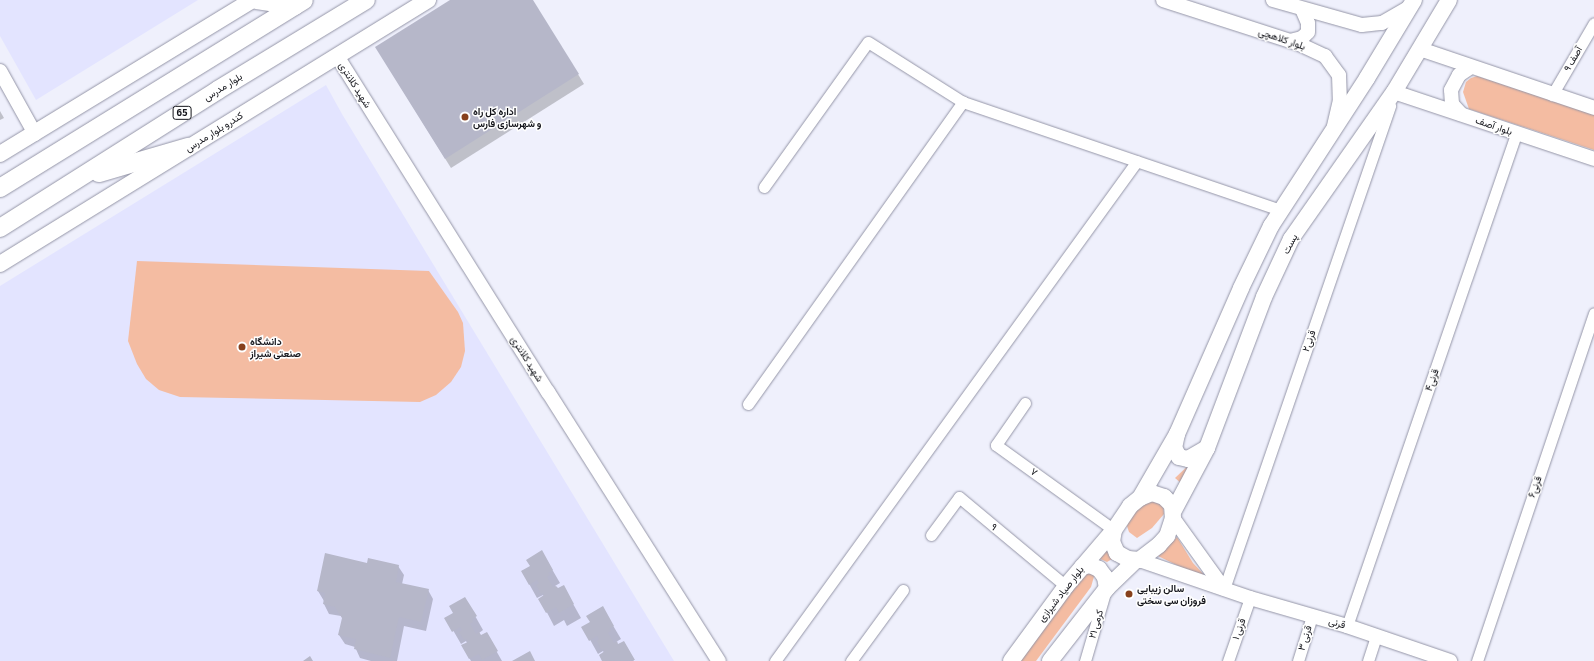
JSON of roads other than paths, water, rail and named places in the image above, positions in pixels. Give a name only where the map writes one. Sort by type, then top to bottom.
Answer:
[{"type":"main road","points":[[0,154],[252,0]]},
{"type":"main road","points":[[256,0],[300,2]]},
{"type":"main road","name":"بلوار مدرس","points":[[0,228],[80,179],[218,90],[366,0]]},
{"type":"main road","name":"کندرو بلوار مدرس","points":[[0,264],[428,0]]},
{"type":"main road","name":"پست","points":[[1173,515],[1207,448],[1264,297],[1291,239],[1394,92],[1449,0]]},
{"type":"main road","points":[[0,188],[300,2]]},
{"type":"main road","points":[[1140,498],[1177,434],[1241,288],[1271,226],[1412,4]]},
{"type":"main road","points":[[80,179],[188,147]]},
{"type":"main road","points":[[1177,434],[1174,448],[1179,457],[1188,459],[1207,448]]},
{"type":"main road","points":[[1050,661],[1107,588],[1138,560],[1159,545],[1167,536],[1173,515],[1172,505],[1164,497],[1152,493],[1140,498],[1130,506],[1114,530],[1112,542],[1117,553],[1128,559],[1138,560]]},
{"type":"main road","name":"بلوار صیاد شیرازی","points":[[1010,661],[1066,586],[1114,530]]},
{"type":"main road","points":[[1082,567],[1090,565],[1099,569],[1105,577],[1107,588]]},
{"type":"street","name":"بلوار کلاهچی","points":[[1163,0],[1290,41],[1325,56],[1339,75],[1340,100],[1333,130]]},
{"type":"street","points":[[1273,0],[1362,25],[1382,23],[1412,4]]},
{"type":"street","points":[[1290,41],[1302,38],[1308,32],[1308,23],[1302,9]]},
{"type":"street","name":"۹ آصف","points":[[1552,94],[1594,23]]},
{"type":"street","points":[[764,186],[868,42],[963,102],[1281,210]]},
{"type":"street","points":[[1420,49],[1471,68],[1594,108]]},
{"type":"street","name":"شهید کلانتری","points":[[337,56],[719,661]]},
{"type":"street","points":[[1461,114],[1452,104],[1451,90],[1459,75],[1471,68]]},
{"type":"street","points":[[0,71],[35,134]]},
{"type":"street","name":"بلوار آصف","points":[[1394,92],[1594,159]]},
{"type":"street","name":"قرنی۲","points":[[1224,589],[1394,92]]},
{"type":"street","points":[[748,404],[963,102]]},
{"type":"street","name":"قرنی۴","points":[[1348,626],[1516,134]]},
{"type":"street","points":[[775,661],[1137,161]]},
{"type":"street","name":"قرنی۶","points":[[1477,661],[1594,313]]},
{"type":"street","name":"۷","points":[[1025,404],[996,445],[1114,530]]},
{"type":"street","name":"۹","points":[[931,535],[959,497],[1066,586]]},
{"type":"street","points":[[1173,515],[1224,589]]},
{"type":"street","name":"قرنی","points":[[1138,560],[1250,598],[1348,626],[1450,661]]},
{"type":"street","name":"کرمی ۲۱","points":[[1085,661],[1107,588]]},
{"type":"street","points":[[851,661],[903,590]]},
{"type":"street","name":"قرنی ۱","points":[[1228,661],[1250,598]]},
{"type":"street","name":"قرنی ۳","points":[[1298,661],[1312,616]]},
{"type":"street","points":[[1368,661],[1376,636]]},
{"type":"place","name":"اداره کل راه و شهرسازی فارس","points":[[465,117]]},
{"type":"place","name":"دانشگاه صنعتی شیراز","points":[[242,347]]},
{"type":"place","name":"سالن زیبایی فروزان سی سختی","points":[[1129,594]]}]
